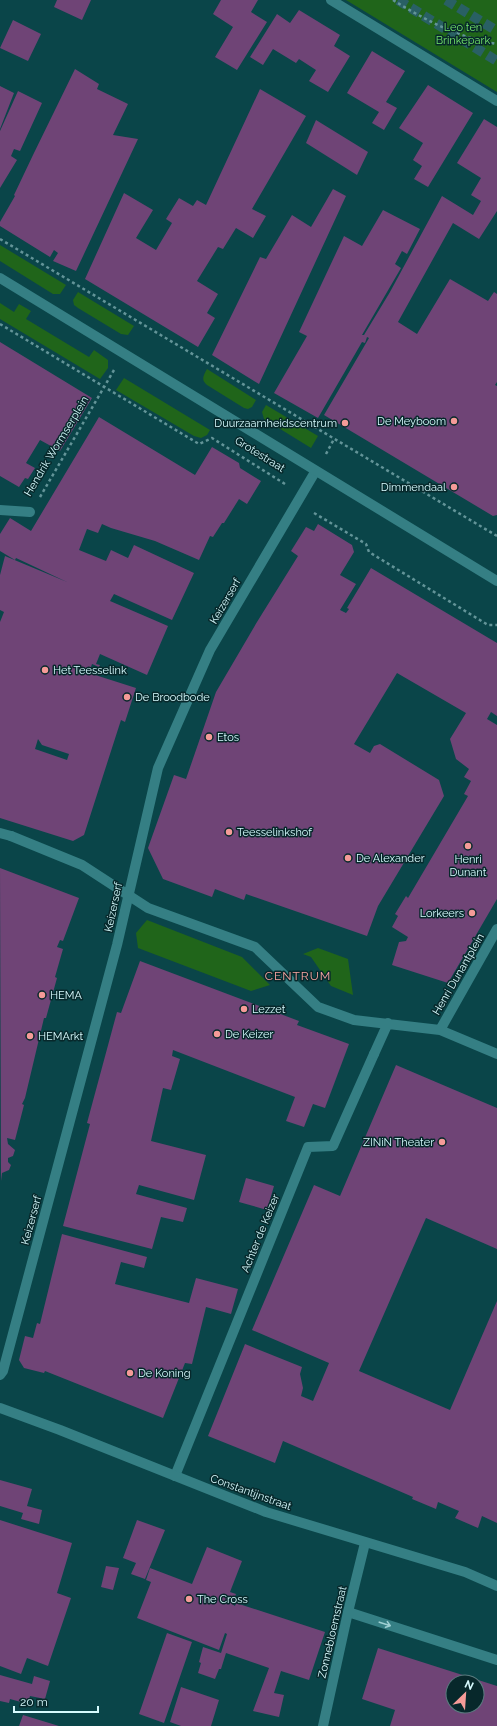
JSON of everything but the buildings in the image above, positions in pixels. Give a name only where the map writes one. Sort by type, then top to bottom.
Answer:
[{"type":"street","points":[[331,0],[497,102]]},
{"type":"street","name":"Grotestraat","points":[[0,278],[316,472],[497,580]]},
{"type":"street","name":"Keizerserf","points":[[0,1375],[5,1363],[115,952],[158,768],[210,650],[316,472]]},
{"type":"street","name":"Hendrik Wormserplein","points":[[0,510],[30,512]]},
{"type":"street","points":[[0,833],[82,864],[148,908],[255,947],[318,1007],[354,1020],[440,1030],[497,1054]]},
{"type":"street","name":"Henri Dunantplein","points":[[440,1030],[497,930]]},
{"type":"street","name":"Achter de Keizer","points":[[175,1476],[308,1147],[333,1146],[388,1023]]},
{"type":"street","name":"Constantijnstraat","points":[[0,1408],[47,1424],[266,1512],[465,1572],[497,1586]]},
{"type":"street","name":"Zonnebloemstraat","points":[[324,1726],[348,1612],[365,1543]]},
{"type":"street","points":[[348,1612],[497,1660]]},
{"type":"path","points":[[393,0],[434,24],[468,37],[497,44]]},
{"type":"path","points":[[0,239],[497,536]]},
{"type":"path","name":"Grotestraat","points":[[0,324],[199,444],[212,438],[302,494],[311,511],[366,544],[369,552],[488,625],[497,625]]},
{"type":"path","name":"Hendrik Wormserplein","points":[[30,512],[104,388]]},
{"type":"green space","name":"Leo ten Brinkepark","points":[[346,0],[497,0],[497,92]]},
{"type":"green space","points":[[0,245],[66,285],[60,294],[53,294],[0,261]]},
{"type":"green space","points":[[78,292],[134,326],[128,335],[121,334],[74,305],[73,300]]},
{"type":"green space","points":[[0,303],[14,312],[19,304],[31,311],[26,319],[89,357],[94,350],[108,360],[108,368],[100,379],[0,319]]},
{"type":"green space","points":[[207,369],[256,400],[252,407],[248,409],[244,408],[207,385],[203,378]]},
{"type":"green space","points":[[124,378],[210,430],[207,435],[201,438],[194,436],[116,390]]},
{"type":"green space","points":[[266,405],[318,436],[311,448],[264,419],[262,412]]},
{"type":"green space","points":[[147,920],[242,957],[270,985],[251,991],[138,948],[136,933]]},
{"type":"green space","points":[[318,948],[348,959],[353,995],[331,986],[311,957],[303,954]]},
{"type":"tunnel","points":[[398,0],[497,61]]},
{"type":"tunnel","points":[[446,0],[497,31]]},
{"type":"place","name":"De Meyboom","points":[[454,421]]},
{"type":"place","name":"Duurzaamheidscentrum","points":[[345,423]]},
{"type":"place","name":"Dimmendaal","points":[[454,487]]},
{"type":"place","name":"Het Teesselink","points":[[45,670]]},
{"type":"place","name":"De Broodbode","points":[[127,697]]},
{"type":"place","name":"Etos","points":[[209,737]]},
{"type":"place","name":"Teesselinkshof","points":[[229,832]]},
{"type":"place","name":"Henri Dunant","points":[[468,846]]},
{"type":"place","name":"De Alexander","points":[[348,858]]},
{"type":"place","name":"Lorkeers","points":[[472,913]]},
{"type":"place","name":"HEMA","points":[[42,995]]},
{"type":"place","name":"Lezzet","points":[[244,1009]]},
{"type":"place","name":"De Keizer","points":[[217,1034]]},
{"type":"place","name":"HEMArkt","points":[[30,1036]]},
{"type":"place","name":"ZINiN Theater","points":[[442,1142]]},
{"type":"place","name":"De Koning","points":[[130,1373]]},
{"type":"place","name":"The Cross","points":[[189,1599]]},
{"type":"district","name":"CENTRUM","points":[[298,976]]}]
